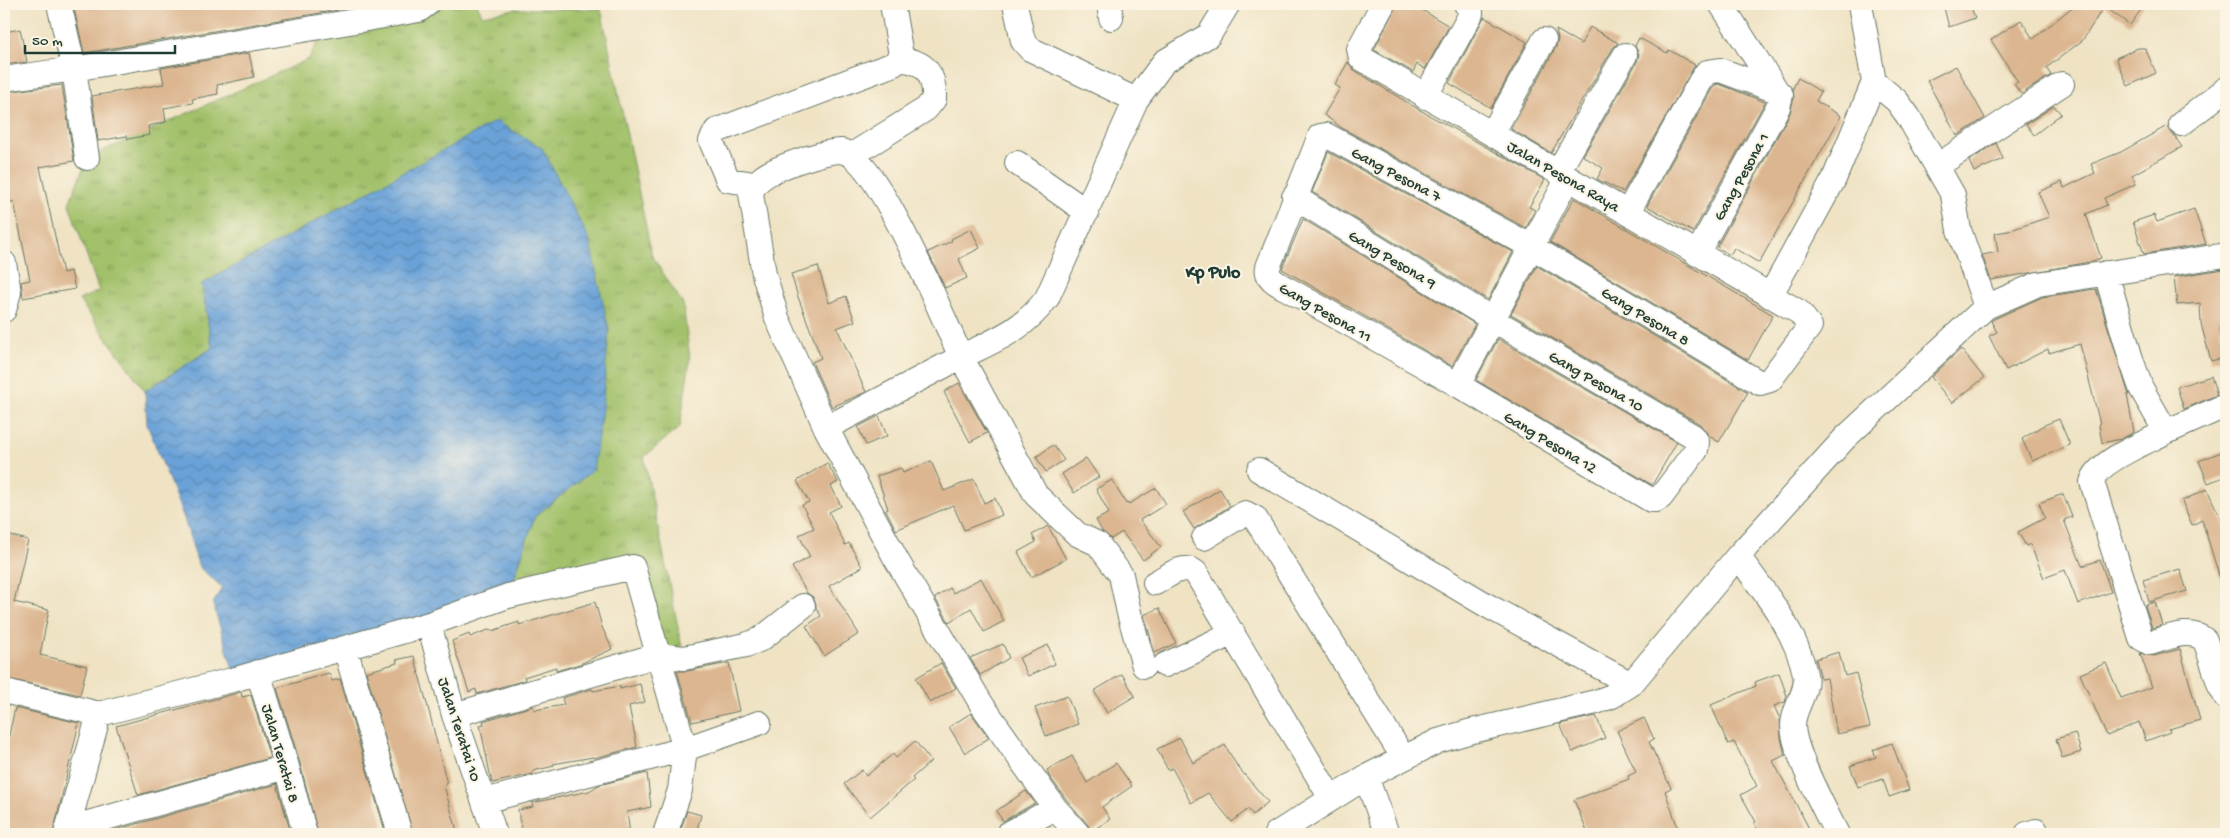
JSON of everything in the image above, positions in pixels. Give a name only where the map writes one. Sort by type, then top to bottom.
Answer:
[{"type":"street","points":[[59,4],[74,69],[87,158]]},
{"type":"street","points":[[4,79],[74,69],[419,10],[427,4]]},
{"type":"street","points":[[755,184],[729,181],[725,177],[711,141],[714,133],[894,64],[899,60],[901,54],[892,4]]},
{"type":"street","points":[[1015,4],[1023,41],[1030,49],[1136,100]]},
{"type":"street","points":[[826,428],[1020,327],[1036,314],[1047,298],[1136,100],[1164,62],[1209,35],[1228,4]]},
{"type":"street","name":"Jalan Pesona Raya","points":[[1383,4],[1358,49],[1359,55],[1425,97],[1799,312],[1810,326]]},
{"type":"street","points":[[1425,97],[1471,14],[1471,8],[1466,4]]},
{"type":"street","points":[[1721,4],[1779,94]]},
{"type":"street","points":[[1770,296],[1834,179],[1874,82],[1860,4]]},
{"type":"street","points":[[1492,134],[1544,40]]},
{"type":"street","points":[[1458,385],[1532,247],[1563,175],[1626,56]]},
{"type":"street","points":[[852,155],[926,109],[934,99],[932,82],[923,65],[912,60],[899,60]]},
{"type":"street","points":[[1628,212],[1707,72],[1720,70],[1779,94]]},
{"type":"street","points":[[1874,82],[1903,108],[1953,195],[1959,230],[1986,307]]},
{"type":"street","points":[[1937,166],[2062,84]]},
{"type":"street","points":[[2181,124],[2226,89]]},
{"type":"street","name":"Gang Pesona 1","points":[[1697,254],[1779,94]]},
{"type":"street","name":"Gang Pesona 7","points":[[1294,198],[1318,138],[1324,135],[1532,247]]},
{"type":"street","points":[[1078,834],[1055,808],[982,705],[896,559],[826,428],[777,318],[764,274],[751,194],[755,184],[762,178],[788,165],[838,151],[852,155],[869,173],[881,190],[961,358],[1036,495],[1077,534],[1098,544],[1121,575],[1129,613],[1154,665],[1233,633]]},
{"type":"street","points":[[1017,164],[1087,212]]},
{"type":"street","name":"Gang Pesona 9","points":[[1294,198],[1492,319]]},
{"type":"street","name":"Gang Pesona 11","points":[[1294,198],[1268,267],[1267,271],[1270,277],[1288,290],[1458,385]]},
{"type":"street","name":"Gang Pesona 8","points":[[1532,247],[1760,383],[1770,380],[1810,326]]},
{"type":"street","points":[[1276,834],[1331,798],[1403,757],[1438,741],[1468,732],[1596,702],[1612,696],[1631,684],[1738,556],[1844,438],[1986,307],[2038,284],[2226,256]]},
{"type":"street","points":[[4,263],[9,292],[4,310]]},
{"type":"street","points":[[2106,273],[2139,381],[2166,432]]},
{"type":"street","name":"Gang Pesona 10","points":[[1492,319],[1696,439],[1696,450],[1660,497],[1653,500],[1644,497]]},
{"type":"street","name":"Gang Pesona 12","points":[[1458,385],[1644,497]]},
{"type":"street","points":[[2226,408],[2220,408],[2120,455],[2104,466],[2095,475],[2092,482],[2141,638],[2150,643],[2183,634],[2200,636],[2206,640],[2220,686],[2226,697]]},
{"type":"street","points":[[1259,470],[1488,606],[1631,684]]},
{"type":"street","points":[[1204,538],[1245,513],[1255,518],[1403,757]]},
{"type":"street","points":[[1738,556],[1772,603],[1790,633],[1802,664],[1805,684],[1794,719],[1794,734],[1817,795],[1837,834]]},
{"type":"street","points":[[4,691],[99,714],[429,624],[508,596],[633,568],[686,749],[680,790],[665,834]]},
{"type":"street","points":[[1155,583],[1180,569],[1193,570],[1233,633],[1331,798]]},
{"type":"street","points":[[454,715],[658,655],[684,658],[746,646],[761,638],[803,606]]},
{"type":"street","name":"Jalan Teratai 10","points":[[429,624],[454,715],[496,834]]},
{"type":"street","points":[[344,648],[400,834]]},
{"type":"street","name":"Jalan Teratai 8","points":[[258,672],[288,767],[305,834]]},
{"type":"street","points":[[66,831],[99,714]]},
{"type":"street","points":[[484,801],[686,749],[759,723]]},
{"type":"street","points":[[66,831],[288,767]]},
{"type":"street","points":[[1366,778],[1387,834]]},
{"type":"street","points":[[1008,834],[1055,808]]},
{"type":"green space","points":[[452,4],[477,4],[482,15],[515,9],[601,9],[652,256],[683,304],[690,359],[680,427],[644,457],[684,658],[658,655],[633,568],[508,596],[535,516],[593,470],[496,122],[202,284],[212,348],[145,391],[79,300],[99,291],[69,204],[87,158],[309,59],[326,25]]},
{"type":"water","points":[[496,121],[542,148],[589,239],[609,330],[602,409],[593,470],[535,516],[508,596],[236,679],[213,604],[222,587],[199,567],[184,518],[147,424],[145,391],[212,348],[202,284]]},
{"type":"building","points":[[73,4],[337,4],[338,10],[84,53]]},
{"type":"building","points":[[1397,4],[1412,4],[1449,26],[1425,69],[1417,64],[1413,72],[1374,50]]},
{"type":"building","points":[[1943,4],[1970,4],[1975,18],[1949,27]]},
{"type":"building","points":[[2076,4],[2145,4],[2130,25],[2104,6],[2083,40],[2046,68],[2051,75],[2021,94],[2014,84],[2018,82],[1991,40],[2021,20],[2033,39]]},
{"type":"building","points":[[1484,17],[1527,42],[1491,108],[1449,83]]},
{"type":"building","points":[[1590,27],[1618,43],[1613,48],[1551,153],[1511,129],[1556,47],[1558,40],[1556,30],[1581,44]]},
{"type":"building","points":[[20,29],[27,62],[4,65],[4,32]]},
{"type":"building","points":[[1639,38],[1667,53],[1669,50],[1695,65],[1623,192],[1597,179],[1603,168],[1583,156],[1637,62],[1639,54],[1635,46]]},
{"type":"building","points":[[2138,48],[2145,48],[2156,73],[2128,86],[2116,58]]},
{"type":"building","points":[[249,53],[254,77],[217,85],[218,94],[192,99],[193,103],[164,108],[166,122],[148,126],[150,135],[128,139],[127,136],[98,141],[92,96],[164,84],[161,68]]},
{"type":"building","points":[[1348,62],[1354,70],[1418,109],[1545,180],[1529,207],[1535,210],[1526,228],[1342,128],[1324,115],[1340,88],[1335,85]]},
{"type":"building","points":[[1956,66],[1985,118],[1957,136],[1927,81]]},
{"type":"building","points":[[1798,78],[1821,92],[1816,101],[1841,116],[1759,263],[1734,248],[1730,255],[1717,247],[1790,113],[1794,98],[1793,88]]},
{"type":"building","points":[[1719,84],[1765,102],[1693,232],[1647,206],[1712,89],[1715,85]]},
{"type":"building","points":[[62,85],[74,161],[40,167],[63,273],[71,271],[75,289],[23,298],[21,282],[30,280],[14,202],[10,202],[4,172],[4,92]]},
{"type":"building","points":[[2054,106],[2061,114],[2034,135],[2026,124]]},
{"type":"building","points":[[2167,126],[2182,147],[2132,175],[2136,184],[2104,198],[2107,205],[2086,214],[2101,258],[2090,262],[1991,280],[1982,255],[1998,252],[1995,233],[2008,231],[2049,217],[2038,192],[2062,182],[2064,188],[2095,173],[2091,164],[2121,152]]},
{"type":"building","points":[[1996,143],[2003,159],[1974,172],[1969,161]]},
{"type":"building","points":[[1328,152],[1513,252],[1488,300],[1312,192]]},
{"type":"building","points":[[1574,198],[1773,315],[1748,360],[1550,242]]},
{"type":"building","points":[[2194,209],[2206,244],[2144,254],[2133,222],[2154,215],[2157,222]]},
{"type":"building","points":[[1303,219],[1475,324],[1452,366],[1282,269]]},
{"type":"building","points":[[971,229],[980,248],[959,259],[967,278],[945,288],[928,252],[952,241],[951,239]]},
{"type":"building","points":[[818,266],[829,303],[846,296],[855,321],[837,328],[866,392],[832,407],[812,362],[821,358],[791,274]]},
{"type":"building","points":[[1537,266],[1748,392],[1719,442],[1709,436],[1700,424],[1511,314]]},
{"type":"building","points":[[2224,269],[2226,328],[2220,328],[2226,357],[2211,361],[2201,324],[2200,303],[2177,305],[2174,277]]},
{"type":"building","points":[[2096,289],[2129,395],[2127,395],[2134,432],[2121,439],[2102,443],[2100,424],[2080,344],[2049,353],[2048,349],[2006,370],[1989,336],[1997,332],[1991,321],[2042,297]]},
{"type":"building","points":[[1498,339],[1677,442],[1652,485],[1476,380]]},
{"type":"building","points":[[1961,349],[1984,378],[1952,403],[1931,377]]},
{"type":"building","points":[[2211,376],[2217,395],[2184,409],[2177,387]]},
{"type":"building","points":[[959,383],[987,433],[970,442],[944,392]]},
{"type":"building","points":[[879,416],[887,436],[866,445],[858,427]]},
{"type":"building","points":[[2059,419],[2070,445],[2032,461],[2022,439],[2042,426]]},
{"type":"building","points":[[1053,445],[1064,460],[1046,472],[1036,457]]},
{"type":"building","points":[[2226,450],[2226,476],[2208,483],[2199,461]]},
{"type":"building","points":[[1086,458],[1099,477],[1074,493],[1062,474]]},
{"type":"building","points":[[931,461],[944,491],[974,479],[984,503],[995,498],[1002,515],[964,530],[953,505],[896,530],[886,510],[888,509],[877,476],[901,468],[903,473]]},
{"type":"building","points":[[827,463],[838,482],[831,486],[841,506],[829,512],[845,545],[849,543],[862,567],[829,586],[859,634],[824,656],[806,626],[821,616],[816,608],[813,597],[807,593],[792,567],[810,557],[799,535],[814,528],[802,505],[809,502],[797,481]]},
{"type":"building","points":[[1112,480],[1126,504],[1156,488],[1166,504],[1140,520],[1161,547],[1143,560],[1122,532],[1111,539],[1102,531],[1096,520],[1109,513],[1096,489]]},
{"type":"building","points":[[1220,489],[1230,506],[1194,529],[1183,512]]},
{"type":"building","points":[[2207,489],[2226,530],[2226,584],[2222,585],[2202,520],[2192,525],[2182,501]]},
{"type":"building","points":[[2063,494],[2072,517],[2064,520],[2082,566],[2100,560],[2111,592],[2078,604],[2065,570],[2044,578],[2030,544],[2026,546],[2018,532],[2045,518],[2039,503]]},
{"type":"building","points":[[1048,526],[1066,559],[1031,577],[1018,552],[1036,542],[1032,535]]},
{"type":"building","points":[[4,534],[28,540],[14,602],[49,610],[40,655],[87,666],[80,695],[4,678]]},
{"type":"building","points":[[2180,569],[2187,591],[2149,602],[2143,580]]},
{"type":"building","points":[[981,578],[1004,621],[984,632],[971,608],[949,622],[935,598],[950,588],[953,593]]},
{"type":"building","points":[[595,602],[602,627],[612,649],[580,664],[556,671],[556,667],[524,677],[525,680],[477,694],[476,689],[469,692],[452,641],[469,634],[470,637],[491,629],[492,631],[519,622],[519,625]]},
{"type":"building","points":[[2155,602],[2162,625],[2152,628],[2145,605]]},
{"type":"building","points":[[1159,608],[1176,643],[1155,653],[1144,615]]},
{"type":"building","points":[[1003,644],[1009,658],[980,675],[970,658]]},
{"type":"building","points":[[1048,645],[1055,664],[1028,676],[1019,658]]},
{"type":"building","points":[[2180,649],[2200,720],[2169,729],[2170,732],[2146,741],[2139,722],[2107,736],[2080,674],[2106,663],[2121,698],[2152,687],[2140,653],[2154,656]]},
{"type":"building","points":[[1839,652],[1845,676],[1856,673],[1870,727],[1837,734],[1827,678],[1821,679],[1816,659]]},
{"type":"building","points":[[414,656],[447,784],[444,786],[458,834],[413,834],[366,672],[397,663],[396,660]]},
{"type":"building","points":[[729,663],[739,711],[692,722],[677,671],[687,671]]},
{"type":"building","points":[[941,663],[956,688],[930,703],[916,678]]},
{"type":"building","points":[[329,673],[332,681],[340,679],[386,834],[318,834],[300,763],[277,688]]},
{"type":"building","points":[[1779,673],[1787,696],[1785,702],[1774,706],[1780,719],[1781,738],[1785,755],[1773,761],[1812,834],[1760,834],[1754,823],[1756,822],[1741,795],[1757,786],[1734,742],[1728,744],[1711,705],[1756,686],[1755,682]]},
{"type":"building","points":[[1122,674],[1135,696],[1107,713],[1094,691]]},
{"type":"building","points":[[640,684],[645,702],[629,706],[637,747],[594,758],[553,764],[554,766],[533,771],[533,774],[492,783],[480,725],[484,724],[483,721],[533,706],[534,710],[564,705],[562,698],[592,689],[593,691],[620,686],[620,689]]},
{"type":"building","points":[[241,692],[242,697],[251,695],[270,758],[138,795],[116,726]]},
{"type":"building","points":[[1067,696],[1078,724],[1046,736],[1035,708]]},
{"type":"building","points":[[15,708],[79,723],[53,834],[4,834],[4,758]]},
{"type":"building","points":[[971,713],[989,738],[965,753],[949,727]]},
{"type":"building","points":[[1596,716],[1605,738],[1572,752],[1560,724]]},
{"type":"building","points":[[1644,718],[1654,739],[1649,742],[1671,788],[1665,791],[1680,834],[1588,834],[1574,800],[1629,779],[1628,776],[1636,772],[1617,731]]},
{"type":"building","points":[[2075,733],[2081,752],[2062,758],[2056,739]]},
{"type":"building","points":[[1180,738],[1193,763],[1225,745],[1237,766],[1268,802],[1253,815],[1248,809],[1232,822],[1208,793],[1191,803],[1172,768],[1168,770],[1157,749]]},
{"type":"building","points":[[915,741],[931,761],[912,778],[914,780],[870,817],[844,784],[862,770],[866,776],[893,754],[896,758]]},
{"type":"building","points":[[1892,743],[1909,790],[1889,797],[1883,779],[1858,787],[1850,766],[1876,757],[1873,750]]},
{"type":"building","points":[[1072,756],[1087,783],[1116,763],[1132,786],[1102,807],[1110,819],[1091,832],[1088,825],[1049,776],[1047,770]]},
{"type":"building","points":[[647,773],[651,807],[627,812],[630,834],[522,834],[518,810],[533,807],[532,803],[589,791],[599,785]]},
{"type":"building","points":[[277,784],[291,834],[105,834],[105,833]]},
{"type":"building","points":[[1026,791],[1035,803],[1003,821],[996,811]]},
{"type":"building","points":[[687,811],[701,815],[696,834],[679,834]]},
{"type":"district","name":"Kp Pulo","points":[[1213,271]]}]
